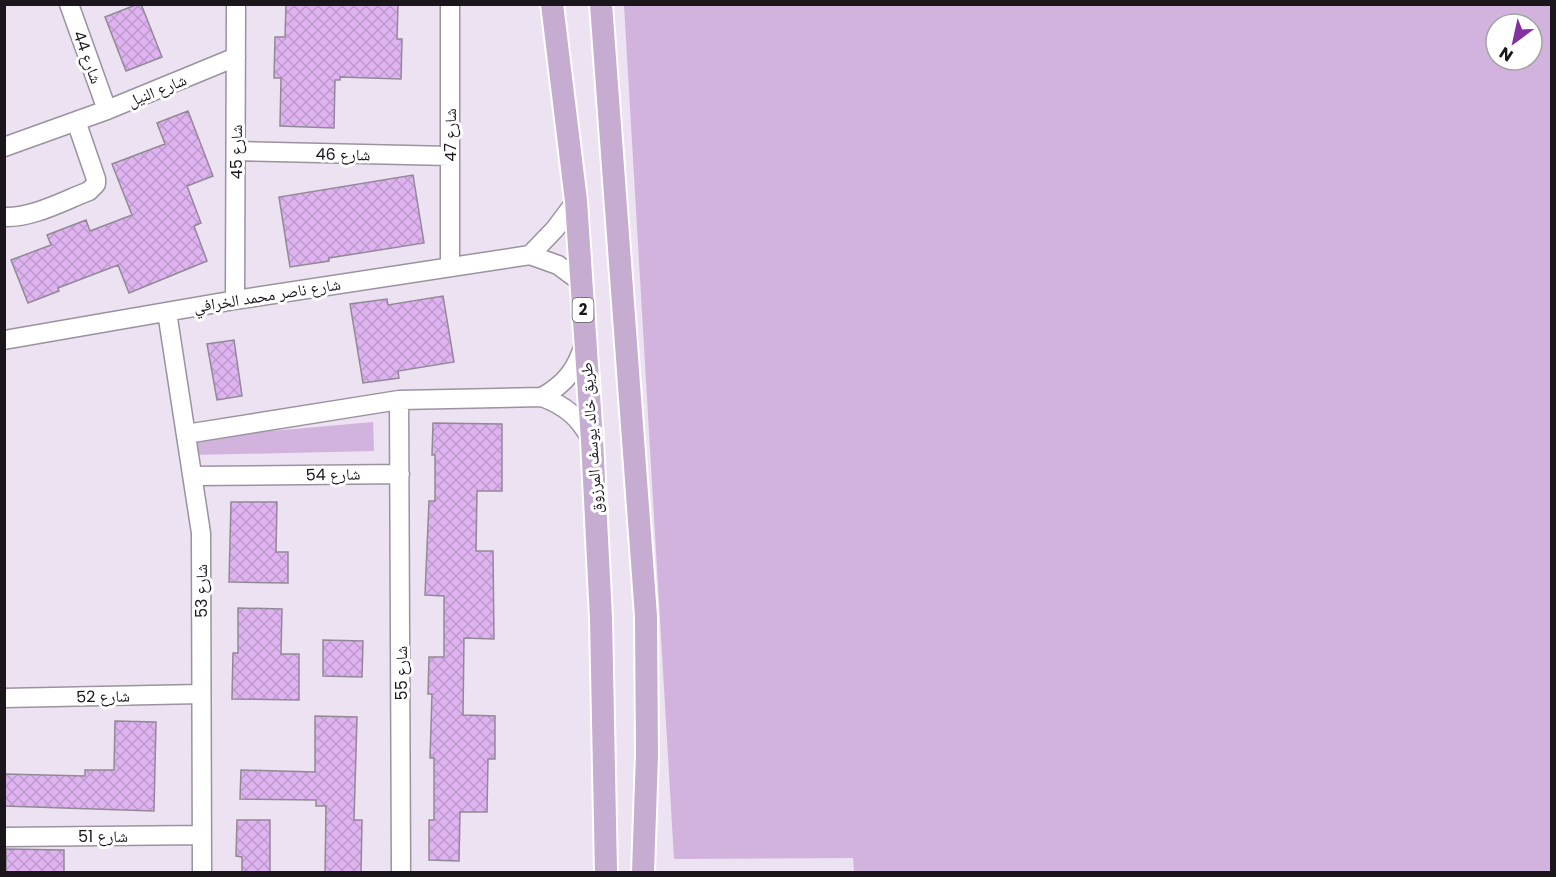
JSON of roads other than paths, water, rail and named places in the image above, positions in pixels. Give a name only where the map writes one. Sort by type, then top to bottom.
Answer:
[{"type":"main road","name":"طريق خالد يوسف المرزوق","points":[[552,4],[576,201],[585,342],[601,618],[606,873]]},
{"type":"main road","points":[[601,4],[645,616],[647,755],[643,873]]},
{"type":"street","name":"شارع 44","points":[[69,4],[107,110]]},
{"type":"street","name":"شارع 45","points":[[235,300],[236,4]]},
{"type":"street","name":"شارع 47","points":[[450,4],[450,266]]},
{"type":"street","name":"شارع النيل","points":[[4,147],[107,110],[236,57]]},
{"type":"street","points":[[4,217],[31,214],[93,188],[96,179],[76,121]]},
{"type":"street","name":"شارع 46","points":[[236,151],[450,156]]},
{"type":"street","points":[[530,255],[555,229],[576,201]]},
{"type":"street","name":"شارع ناصر محمد الخرافي","points":[[4,340],[235,300],[530,255],[558,265],[581,282]]},
{"type":"street","name":"شارع 53","points":[[167,312],[201,533],[202,873]]},
{"type":"street","points":[[542,397],[558,388],[571,375],[580,360],[585,342]]},
{"type":"street","points":[[186,434],[399,400],[542,397],[558,403],[572,413],[584,426],[591,440]]},
{"type":"street","points":[[399,400],[400,474]]},
{"type":"street","name":"شارع 54","points":[[192,476],[400,474]]},
{"type":"street","name":"شارع 55","points":[[400,474],[401,873]]},
{"type":"street","name":"شارع 52","points":[[4,698],[201,694]]},
{"type":"street","name":"شارع 51","points":[[4,837],[202,835]]}]
